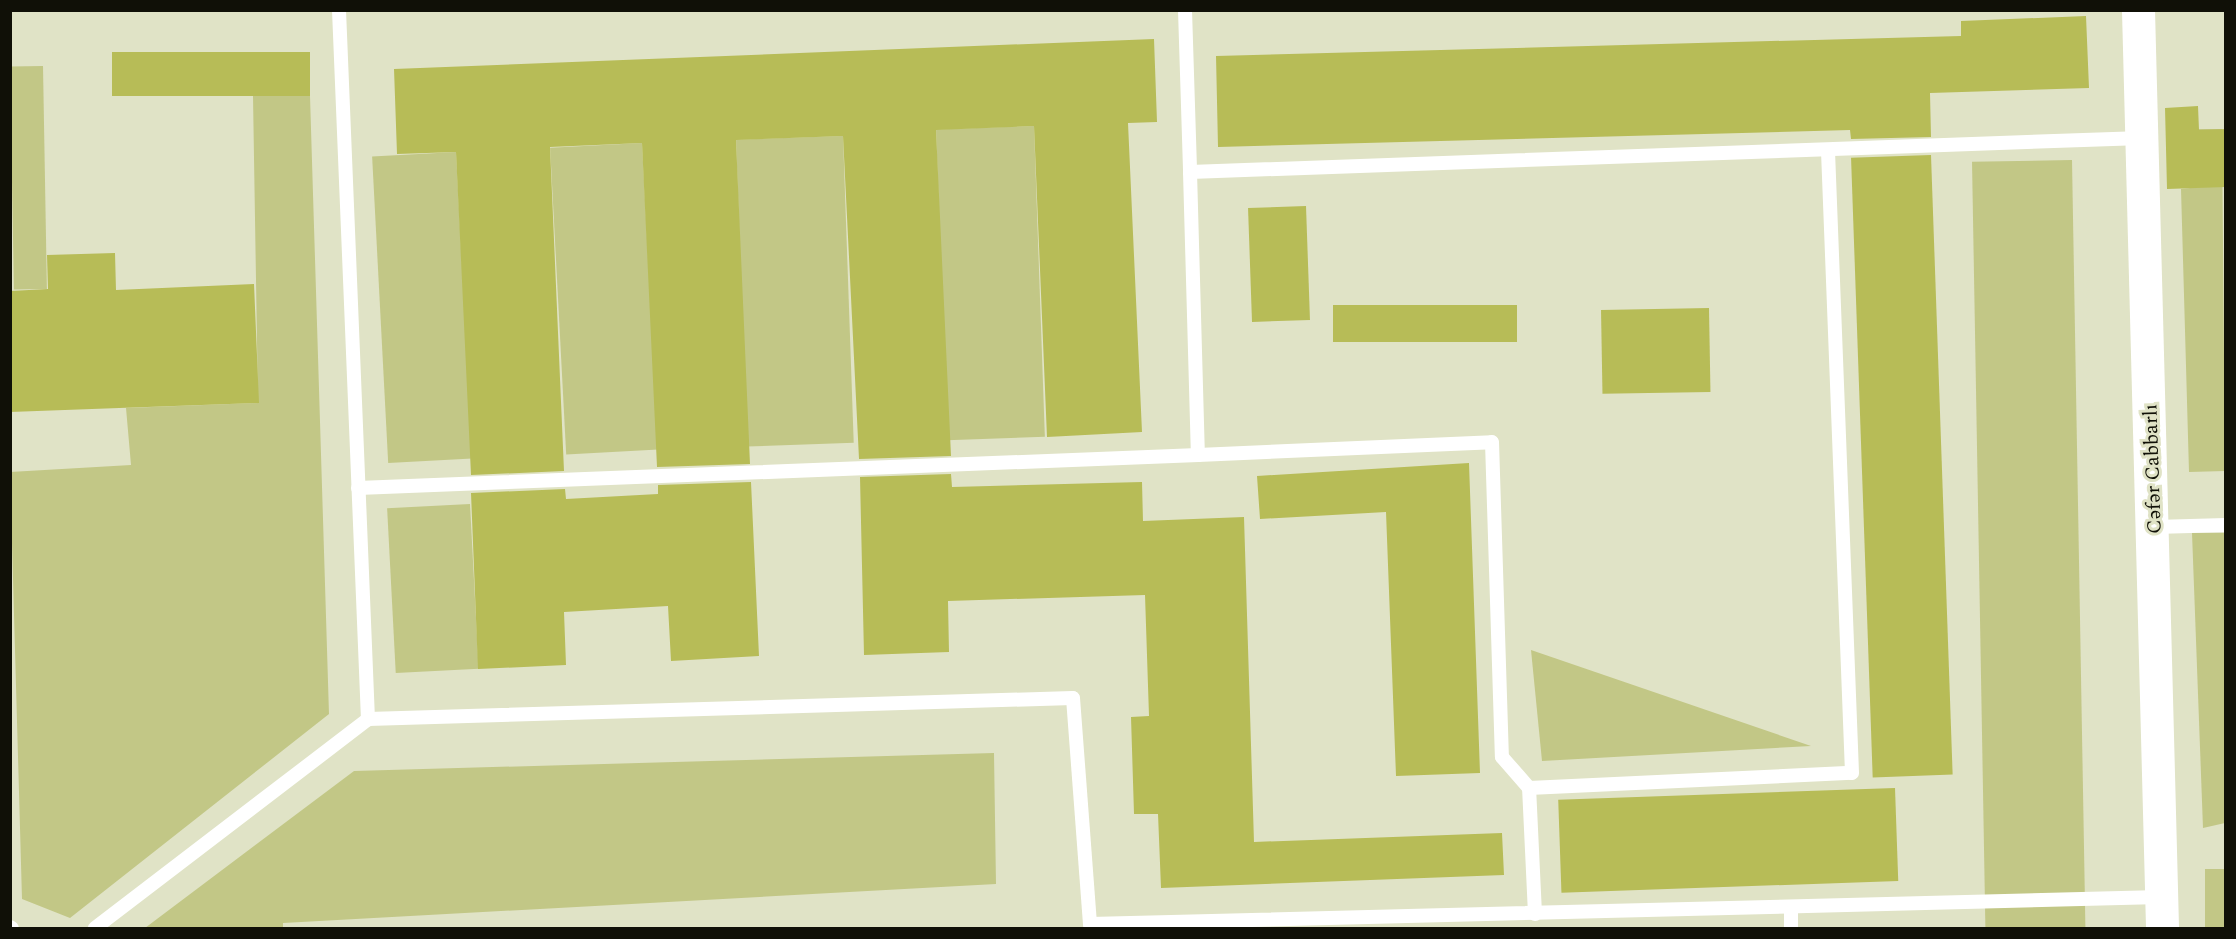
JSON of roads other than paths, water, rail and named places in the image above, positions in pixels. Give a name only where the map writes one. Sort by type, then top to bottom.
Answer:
[{"type":"street","name":"Cəfər Cabbarlı","points":[[2139,10],[2155,527],[2162,913]]},
{"type":"lane","points":[[339,10],[368,719]]},
{"type":"lane","points":[[1185,10],[1198,454]]},
{"type":"lane","points":[[1190,172],[2142,138]]},
{"type":"lane","points":[[1529,788],[1852,773],[1828,150]]},
{"type":"lane","points":[[358,488],[1492,442],[1502,757],[1529,788],[1535,914]]},
{"type":"lane","points":[[2155,527],[2226,525]]},
{"type":"lane","points":[[95,928],[368,719],[1073,698],[1090,924],[1178,925],[1791,909],[2162,913]]},
{"type":"lane","points":[[1791,909],[1791,928]]}]
